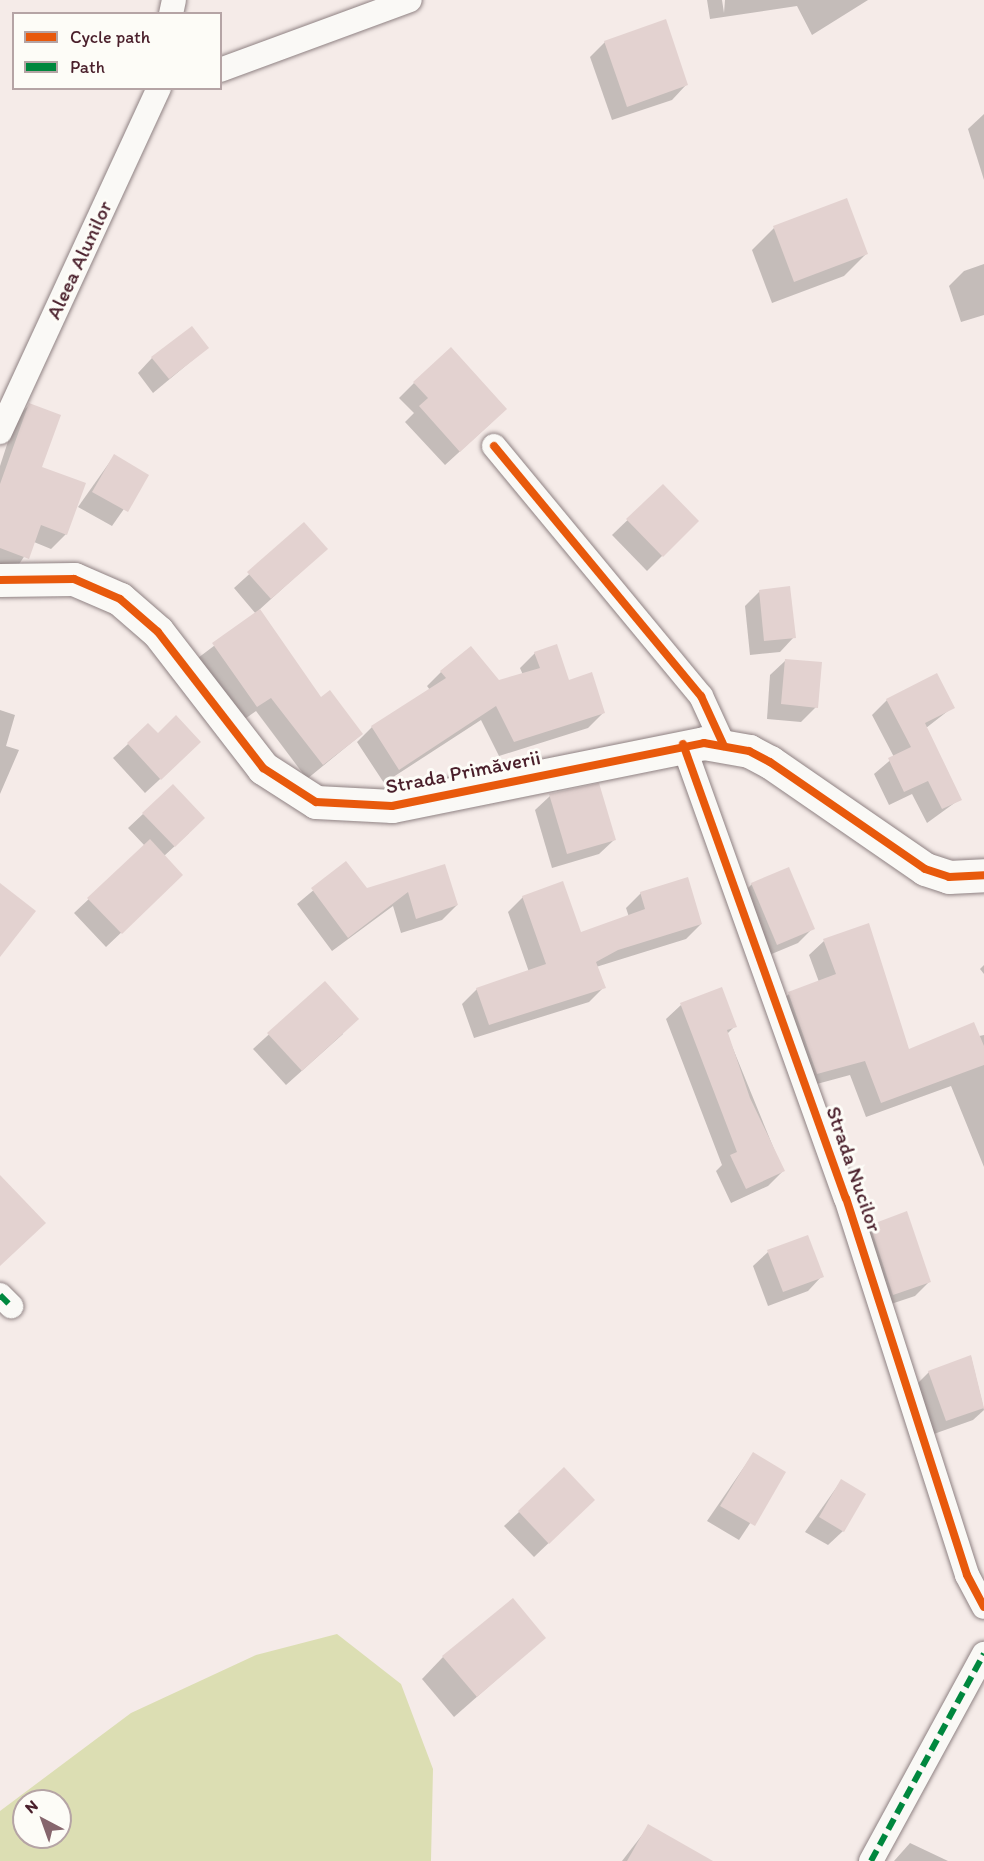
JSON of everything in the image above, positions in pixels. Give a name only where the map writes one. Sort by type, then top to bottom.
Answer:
[{"type":"street","points":[[222,69],[410,0]]},
{"type":"street","name":"Aleea Alunilor","points":[[0,432],[163,90]]},
{"type":"street","points":[[494,447],[701,696],[724,746]]},
{"type":"street","name":"Strada Primăverii","points":[[0,580],[74,579],[120,599],[158,632],[263,768],[316,802],[392,806],[683,744],[724,746],[770,762],[925,868],[949,877],[984,875]]},
{"type":"street","name":"Strada Nucilor","points":[[683,744],[846,1198],[967,1575],[984,1607]]},
{"type":"street","points":[[871,1861],[984,1654]]},
{"type":"green space","points":[[337,1634],[401,1684],[433,1769],[431,1861],[0,1861],[0,1811],[12,1802],[12,1849],[72,1849],[72,1789],[29,1789],[131,1713],[256,1655]]},
{"type":"building","points":[[666,19],[688,85],[627,107],[604,41]]},
{"type":"building","points":[[847,198],[868,254],[794,282],[773,226]]},
{"type":"building","points":[[192,326],[209,348],[169,379],[151,357]]},
{"type":"building","points":[[451,347],[507,409],[460,452],[419,406],[428,398],[413,382]]},
{"type":"building","points":[[29,403],[61,415],[42,467],[86,483],[67,535],[41,525],[29,559],[0,548],[0,484]]},
{"type":"building","points":[[114,454],[149,475],[128,512],[92,492]]},
{"type":"building","points":[[663,484],[699,521],[663,557],[626,519]]},
{"type":"building","points":[[304,522],[328,549],[271,599],[247,572]]},
{"type":"building","points":[[790,586],[796,638],[764,641],[759,590]]},
{"type":"building","points":[[260,609],[321,697],[330,690],[363,734],[323,765],[271,698],[257,707],[212,643]]},
{"type":"building","points":[[557,644],[569,680],[592,672],[605,713],[514,742],[496,706],[399,770],[371,726],[446,678],[440,671],[471,646],[499,680],[540,668],[534,652]]},
{"type":"building","points":[[785,659],[822,662],[818,708],[781,704]]},
{"type":"building","points":[[937,673],[955,708],[925,723],[962,800],[942,809],[928,781],[904,792],[888,758],[911,747],[886,699]]},
{"type":"building","points":[[176,715],[201,742],[161,780],[127,743],[148,723],[158,733]]},
{"type":"building","points":[[599,783],[616,840],[567,854],[549,794]]},
{"type":"building","points":[[173,784],[205,818],[175,847],[142,813]]},
{"type":"building","points":[[150,839],[183,875],[122,934],[87,898]]},
{"type":"building","points":[[346,861],[367,888],[445,864],[458,905],[416,919],[408,892],[348,938],[311,888]]},
{"type":"building","points":[[789,867],[815,929],[777,945],[751,883]]},
{"type":"building","points":[[688,877],[702,924],[618,950],[596,962],[606,988],[489,1025],[476,988],[546,964],[522,896],[563,881],[581,932],[645,909],[640,892]]},
{"type":"building","points":[[0,883],[36,911],[0,957]]},
{"type":"building","points":[[869,923],[909,1049],[974,1022],[984,1046],[984,1065],[881,1103],[865,1061],[817,1074],[788,992],[836,974],[823,939]]},
{"type":"building","points":[[325,981],[359,1019],[302,1071],[267,1033]]},
{"type":"building","points":[[722,987],[737,1027],[727,1030],[750,1098],[785,1171],[746,1189],[730,1155],[737,1152],[680,1003]]},
{"type":"building","points":[[0,1175],[46,1223],[0,1266]]},
{"type":"building","points":[[907,1211],[931,1282],[893,1295],[870,1225]]},
{"type":"building","points":[[808,1235],[824,1277],[783,1292],[767,1250]]},
{"type":"building","points":[[971,1355],[984,1408],[946,1421],[928,1371]]},
{"type":"building","points":[[753,1452],[786,1472],[755,1526],[720,1506]]},
{"type":"building","points":[[564,1467],[595,1500],[549,1544],[518,1511]]},
{"type":"building","points":[[841,1479],[866,1494],[844,1532],[819,1517]]},
{"type":"building","points":[[513,1598],[546,1638],[477,1697],[442,1656]]},
{"type":"building","points":[[648,1824],[713,1861],[627,1861]]},
{"type":"marked path","points":[[0,1295],[11,1306]]},
{"type":"marked path","points":[[871,1861],[984,1654]]},
{"type":"cycle path","points":[[494,446],[701,696],[724,746]]},
{"type":"cycle path","points":[[0,580],[74,579],[120,599],[158,632],[263,768],[316,802],[392,806],[704,743],[749,751],[770,762],[925,869],[949,877],[984,875]]},
{"type":"cycle path","points":[[683,744],[846,1198],[967,1575],[984,1607]]}]
